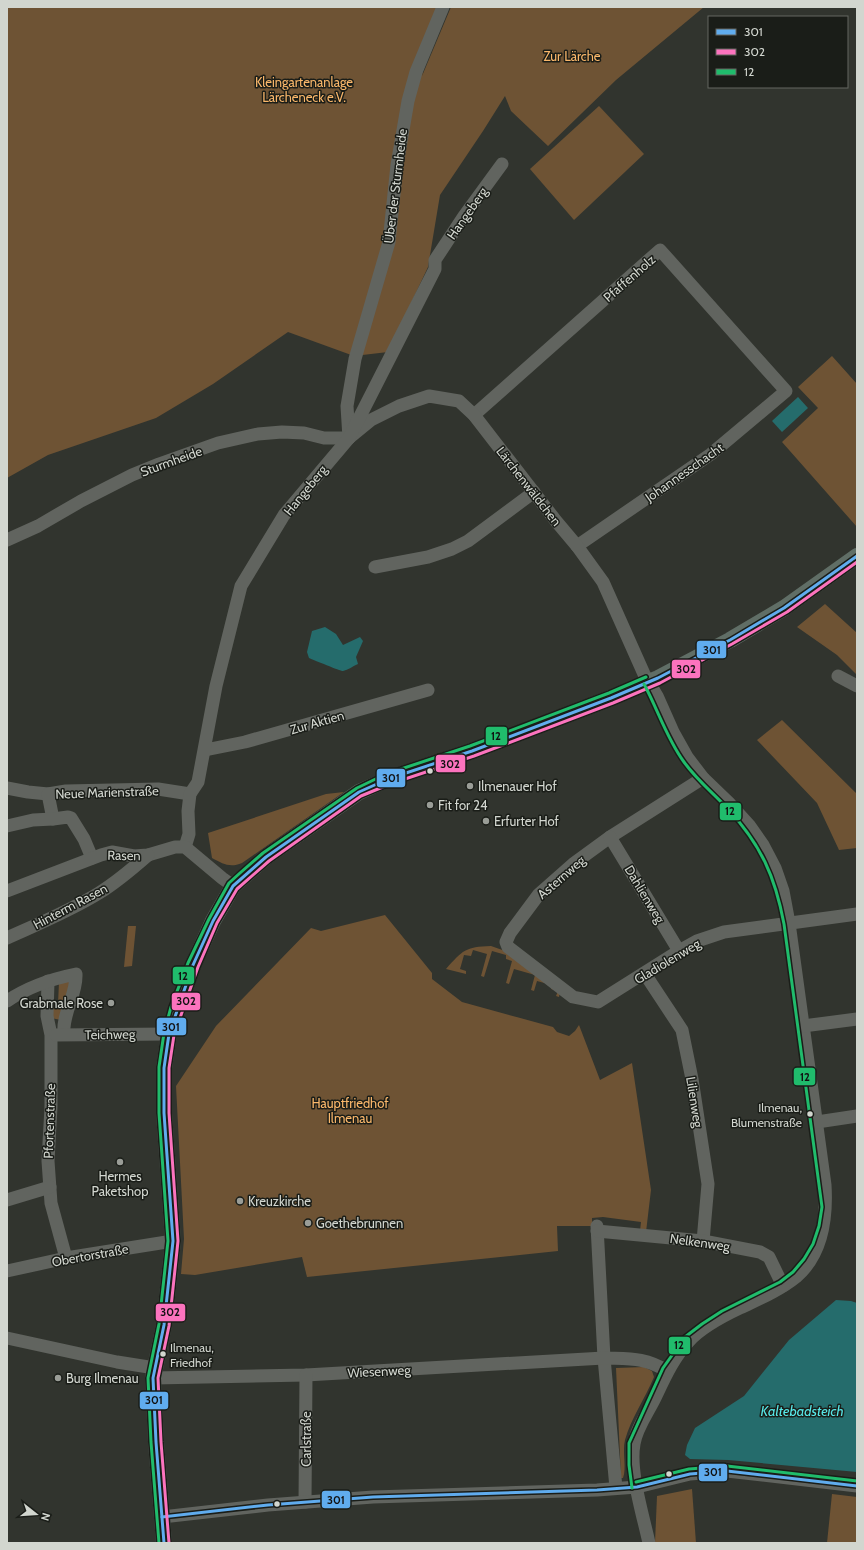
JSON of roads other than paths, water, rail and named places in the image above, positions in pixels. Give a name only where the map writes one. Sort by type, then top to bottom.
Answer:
[{"type":"main road","points":[[164,1543],[154,1373],[164,1325],[173,1241],[164,1113],[164,1068],[168,1034],[193,965],[213,921],[233,886],[266,857],[359,792],[388,779],[472,751],[611,698],[648,682],[730,640],[784,608],[857,556]]},
{"type":"street","name":"Über der Sturmheide","points":[[349,438],[347,406],[355,359],[390,242],[397,165],[408,101],[416,72],[443,7]]},
{"type":"street","name":"Hangeberg","points":[[185,847],[189,834],[188,811],[190,794],[198,782],[216,686],[241,586],[284,515],[349,438],[435,269],[435,260],[464,216],[502,164]]},
{"type":"street","name":"Pfaffenholz","points":[[474,415],[660,250],[786,391]]},
{"type":"street","name":"Johannesschacht","points":[[577,546],[711,454],[786,391]]},
{"type":"street","name":"Lärchenwäldchen","points":[[349,438],[371,420],[400,406],[429,396],[458,402],[474,415],[577,546],[603,582],[648,682],[657,696],[672,732],[687,757],[703,778],[749,825],[763,845],[775,868],[782,891],[789,923],[825,1185],[826,1207],[824,1227],[818,1246],[808,1262],[796,1276],[783,1286],[724,1315],[705,1328],[689,1340],[667,1371],[638,1431],[634,1444],[634,1464],[637,1487],[649,1543]]},
{"type":"street","name":"Sturmheide","points":[[7,540],[38,526],[81,501],[132,475],[218,443],[258,434],[282,432],[304,433],[324,438],[349,438]]},
{"type":"street","points":[[375,567],[428,556],[452,549],[468,541],[534,492]]},
{"type":"street","points":[[838,676],[857,686]]},
{"type":"street","name":"Zur Aktien","points":[[205,750],[245,742],[428,690]]},
{"type":"street","name":"Asternweg","points":[[573,997],[508,947],[506,942],[510,933],[539,894],[573,864],[610,837],[703,778]]},
{"type":"street","name":"Neue Marienstraße","points":[[7,788],[48,794],[66,791],[158,789],[190,794]]},
{"type":"street","name":"Neue Marienstraße","points":[[48,794],[54,819]]},
{"type":"street","points":[[7,826],[34,820],[68,817],[72,818],[84,839],[92,858]]},
{"type":"street","name":"Dahlienweg","points":[[610,837],[679,951]]},
{"type":"street","name":"Rasen","points":[[7,891],[92,858],[112,852],[134,856],[148,855],[175,847],[185,847]]},
{"type":"street","points":[[185,847],[233,886]]},
{"type":"street","name":"Hinterm Rasen","points":[[7,938],[79,905],[126,874],[148,855]]},
{"type":"street","name":"Gladiolenweg","points":[[573,997],[598,1002],[697,941],[724,932],[857,914]]},
{"type":"street","name":"Pfortenstraße","points":[[7,1001],[21,992],[48,981],[76,974],[77,985],[63,1024],[57,1035],[48,1162],[51,1203],[66,1258]]},
{"type":"street","name":"Lilienweg","points":[[645,974],[682,1030],[692,1080],[708,1184],[703,1241]]},
{"type":"street","name":"Pfortenstraße","points":[[48,981],[47,1016],[57,1035]]},
{"type":"street","points":[[803,1026],[857,1019]]},
{"type":"street","name":"Teichweg","points":[[57,1035],[168,1034]]},
{"type":"street","points":[[816,1122],[857,1116]]},
{"type":"street","points":[[7,1200],[50,1188]]},
{"type":"street","name":"Nelkenweg","points":[[604,1358],[597,1229],[703,1241],[764,1253],[769,1257],[783,1286]]},
{"type":"street","name":"Obertorstraße","points":[[7,1271],[66,1258],[173,1241]]},
{"type":"street","name":"Wiesenweg","points":[[7,1338],[117,1362],[154,1373],[306,1376],[604,1358],[639,1359],[656,1364],[667,1371]]},
{"type":"street","points":[[604,1358],[616,1488]]},
{"type":"street","name":"Carlstraße","points":[[305,1502],[306,1376]]},
{"type":"street","points":[[162,1517],[305,1502],[374,1497],[637,1487],[690,1474],[727,1471],[857,1486]]},
{"type":"water","points":[[798,397],[808,408],[782,432],[772,421]]},
{"type":"water","points":[[325,627],[336,634],[343,645],[360,637],[363,641],[356,657],[358,664],[343,671],[309,658],[307,652],[312,631]]},
{"type":"water","name":"Kaltebadsteich","points":[[836,1300],[857,1303],[857,1472],[728,1460],[690,1459],[685,1455],[687,1445],[695,1428],[744,1396],[789,1340]]},
{"type":"place","name":"Ilmenauer Hof","points":[[470,786]]},
{"type":"place","name":"Fit for 24","points":[[430,805]]},
{"type":"place","name":"Erfurter Hof","points":[[486,821]]},
{"type":"place","name":"Grabmale Rose","points":[[111,1003]]},
{"type":"place","name":"Ilmenau, Blumenstraße","points":[[810,1114]]},
{"type":"place","name":"Hermes Paketshop","points":[[120,1162]]},
{"type":"place","name":"Kreuzkirche","points":[[240,1201]]},
{"type":"place","name":"Goethebrunnen","points":[[308,1223]]},
{"type":"place","name":"Ilmenau, Friedhof","points":[[163,1354]]},
{"type":"place","name":"Burg Ilmenau","points":[[58,1378]]},
{"type":"park label","name":"Zur Lärche","points":[[572,56]]},
{"type":"park label","name":"Kleingartenanlage Lärcheneck e.V.","points":[[304,90]]},
{"type":"park label","name":"Hauptfriedhof Ilmenau","points":[[350,1110]]}]
